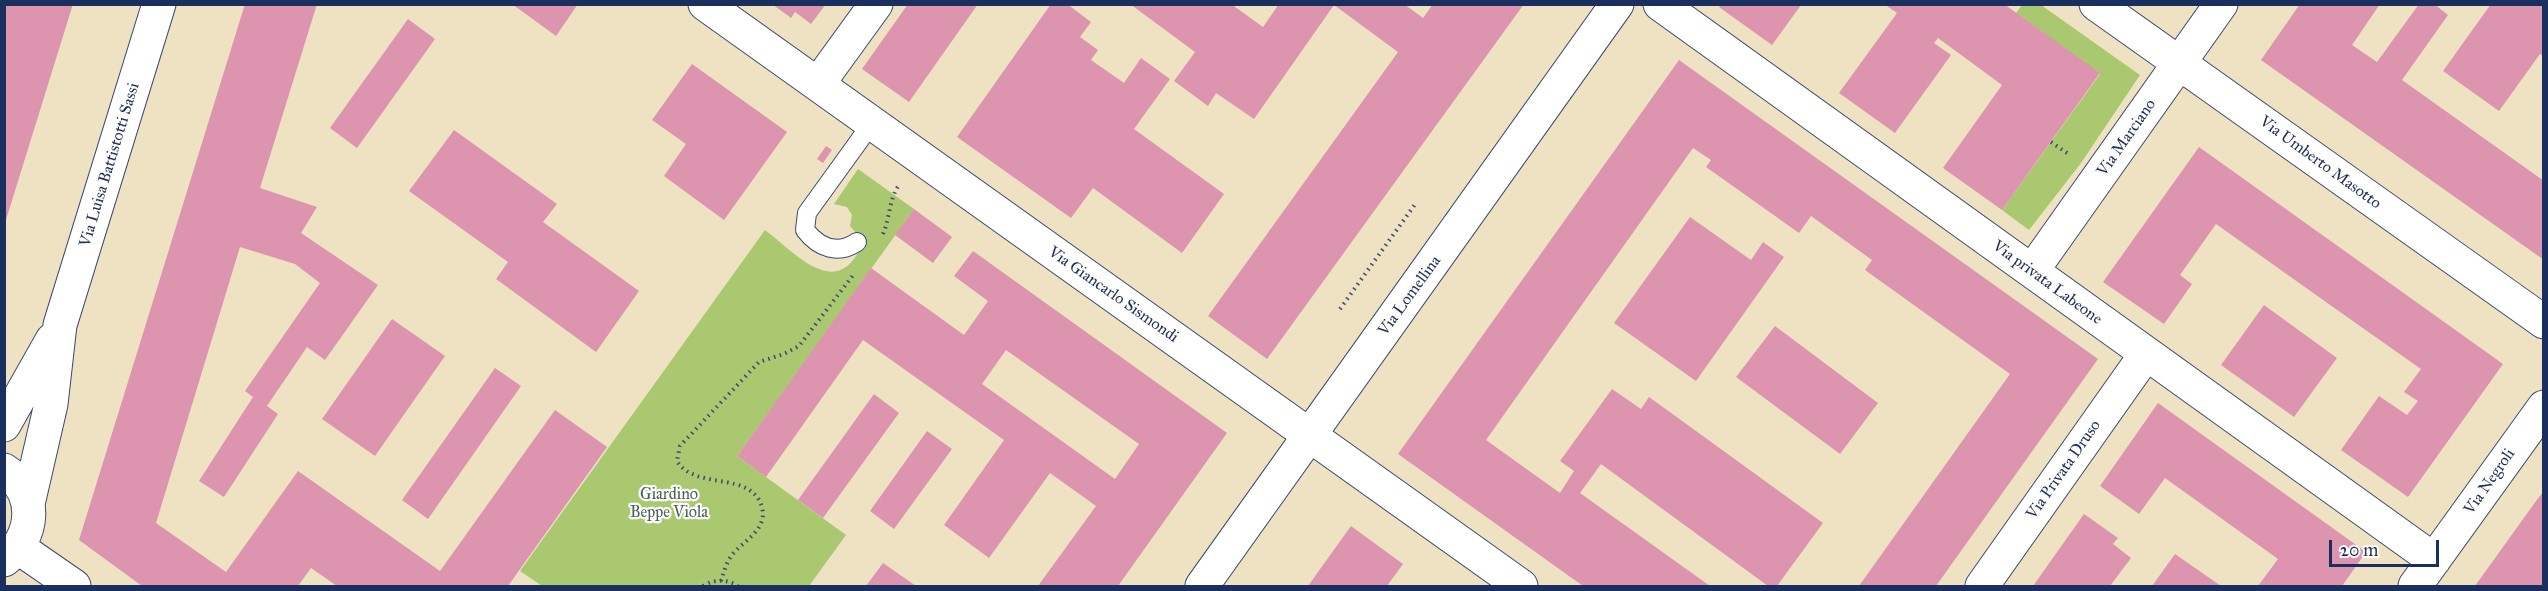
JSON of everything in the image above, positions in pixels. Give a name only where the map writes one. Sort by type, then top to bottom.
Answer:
[{"type":"street","name":"Via Luisa Battistotti Sassi","points":[[12,554],[27,531],[28,504],[51,404],[60,325],[159,4]]},
{"type":"street","name":"Via Giancarlo Sismondi","points":[[705,4],[1521,586]]},
{"type":"street","points":[[818,84],[876,4]]},
{"type":"street","name":"Via Lomellina","points":[[1202,586],[1617,4]]},
{"type":"street","name":"Via privata Labeone","points":[[1660,4],[2434,560]]},
{"type":"street","name":"Via Umberto Masotto","points":[[2096,4],[2544,322]]},
{"type":"street","name":"Via Marciano","points":[[2032,272],[2221,4]]},
{"type":"street","name":"Via Luisa Battistotti Sassi","points":[[4,425],[60,325]]},
{"type":"street","name":"Via Privata Druso","points":[[1982,586],[2146,354]]},
{"type":"street","name":"Via Negroli","points":[[2415,586],[2544,406]]},
{"type":"street","points":[[4,470],[21,486],[28,504]]},
{"type":"street","points":[[12,554],[74,586]]},
{"type":"lane","points":[[857,242],[841,250],[820,245],[805,230],[804,221],[807,213],[872,123]]},
{"type":"path","points":[[2051,142],[2074,158]]},
{"type":"path","points":[[879,240],[888,224],[893,194],[901,183]]},
{"type":"path","points":[[1340,309],[1416,203]]},
{"type":"path","points":[[721,581],[731,556],[757,531],[762,522],[761,504],[749,490],[694,475],[686,470],[677,460],[680,446],[759,362],[793,351],[806,339],[861,265]]},
{"type":"path","points":[[703,586],[716,580],[738,586]]},
{"type":"green space","points":[[2022,5],[2041,5],[2140,75],[2081,163],[2029,230],[2002,210],[2100,74],[2016,13]]},
{"type":"green space","name":"Giardino Beppe Viola","points":[[858,169],[914,209],[737,456],[846,535],[809,586],[542,586],[520,571],[765,230],[814,267],[827,271],[839,271],[850,264],[860,249],[857,234],[850,226],[852,215],[847,207],[834,204]]},
{"type":"building","points":[[5,4],[73,4],[4,223]]},
{"type":"building","points":[[245,4],[317,4],[260,188],[317,207],[301,233],[378,285],[325,360],[307,347],[267,406],[278,414],[224,497],[199,481],[253,397],[245,391],[320,283],[295,264],[240,247],[156,523],[226,572],[298,471],[440,571],[555,410],[607,447],[508,586],[337,586],[311,568],[298,586],[142,586],[79,540]]},
{"type":"building","points":[[512,4],[578,4],[556,36]]},
{"type":"building","points":[[772,4],[826,4],[811,24],[795,12],[791,18]]},
{"type":"building","points":[[908,4],[978,4],[909,102],[862,69]]},
{"type":"building","points":[[1051,4],[1067,4],[1091,22],[1080,37],[1098,50],[1091,60],[1124,83],[1141,58],[1170,79],[1134,129],[1224,194],[1182,253],[1093,188],[1071,218],[957,137]]},
{"type":"building","points":[[1130,4],[1231,4],[1263,27],[1279,4],[1404,4],[1423,18],[1433,4],[1524,4],[1267,359],[1208,316],[1398,52],[1334,5],[1254,119],[1216,93],[1208,106],[1174,81],[1195,52]]},
{"type":"building","points":[[1884,4],[2004,4],[2100,73],[2002,210],[1943,168],[2002,85],[1938,38],[1934,43],[1951,55],[1895,133],[1839,93],[1897,13]]},
{"type":"building","points":[[2300,4],[2380,4],[2352,45],[2377,62],[2419,4],[2434,4],[2448,15],[2402,80],[2544,181],[2544,260],[2261,60]]},
{"type":"building","points":[[2491,4],[2544,4],[2544,57],[2540,54],[2499,111],[2443,71]]},
{"type":"building","points":[[1721,5],[1801,5],[1772,45],[1719,7]]},
{"type":"building","points":[[408,19],[435,39],[357,148],[330,128]]},
{"type":"building","points":[[1679,60],[2098,359],[1936,586],[1859,586],[2010,374],[1865,270],[1872,260],[1811,216],[1799,233],[1706,167],[1711,160],[1693,148],[1486,440],[1560,493],[1574,471],[1560,461],[1612,389],[1641,409],[1649,397],[1823,523],[1777,586],[1768,586],[1601,464],[1580,493],[1710,586],[1583,586],[1398,454]]},
{"type":"building","points":[[692,64],[787,132],[724,220],[664,176],[686,144],[652,120]]},
{"type":"building","points":[[454,130],[557,204],[543,222],[639,291],[596,352],[496,279],[508,262],[409,191]]},
{"type":"building","points":[[826,146],[832,150],[823,163],[817,159]]},
{"type":"building","points":[[2199,147],[2503,364],[2408,497],[2341,450],[2379,396],[2407,415],[2418,401],[2404,392],[2421,369],[2216,224],[2180,275],[2192,284],[2164,324],[2103,282]]},
{"type":"building","points":[[914,209],[952,237],[933,263],[895,235]]},
{"type":"building","points":[[1690,217],[1751,260],[1763,242],[1784,257],[1696,381],[1614,323]]},
{"type":"building","points":[[973,251],[1227,433],[1118,586],[1038,586],[1096,506],[1050,473],[989,558],[944,525],[1004,440],[863,340],[766,477],[737,456],[871,268],[964,335],[988,301],[954,276]],"holes":[[[1006,350],[1139,444],[1115,479],[982,384]]]},
{"type":"building","points":[[2264,305],[2337,358],[2294,417],[2221,365]]},
{"type":"building","points":[[392,319],[445,356],[375,456],[322,419]]},
{"type":"building","points":[[1775,326],[1878,403],[1840,454],[1736,377]]},
{"type":"building","points":[[495,368],[521,386],[428,519],[402,500]]},
{"type":"building","points":[[874,394],[899,413],[823,518],[798,500]]},
{"type":"building","points":[[2158,403],[2366,552],[2342,586],[2258,586],[2278,559],[2165,478],[2139,514],[2100,486]]},
{"type":"building","points":[[927,431],[952,449],[894,529],[870,511]]},
{"type":"building","points":[[2544,491],[2544,586],[2475,586],[2536,501]]},
{"type":"building","points":[[2084,514],[2118,538],[2113,544],[2131,558],[2110,586],[2033,586]]},
{"type":"building","points":[[1351,526],[1403,564],[1387,586],[1308,586]]},
{"type":"building","points":[[2175,554],[2221,586],[2152,586]]},
{"type":"building","points":[[883,563],[916,586],[866,586]]}]
